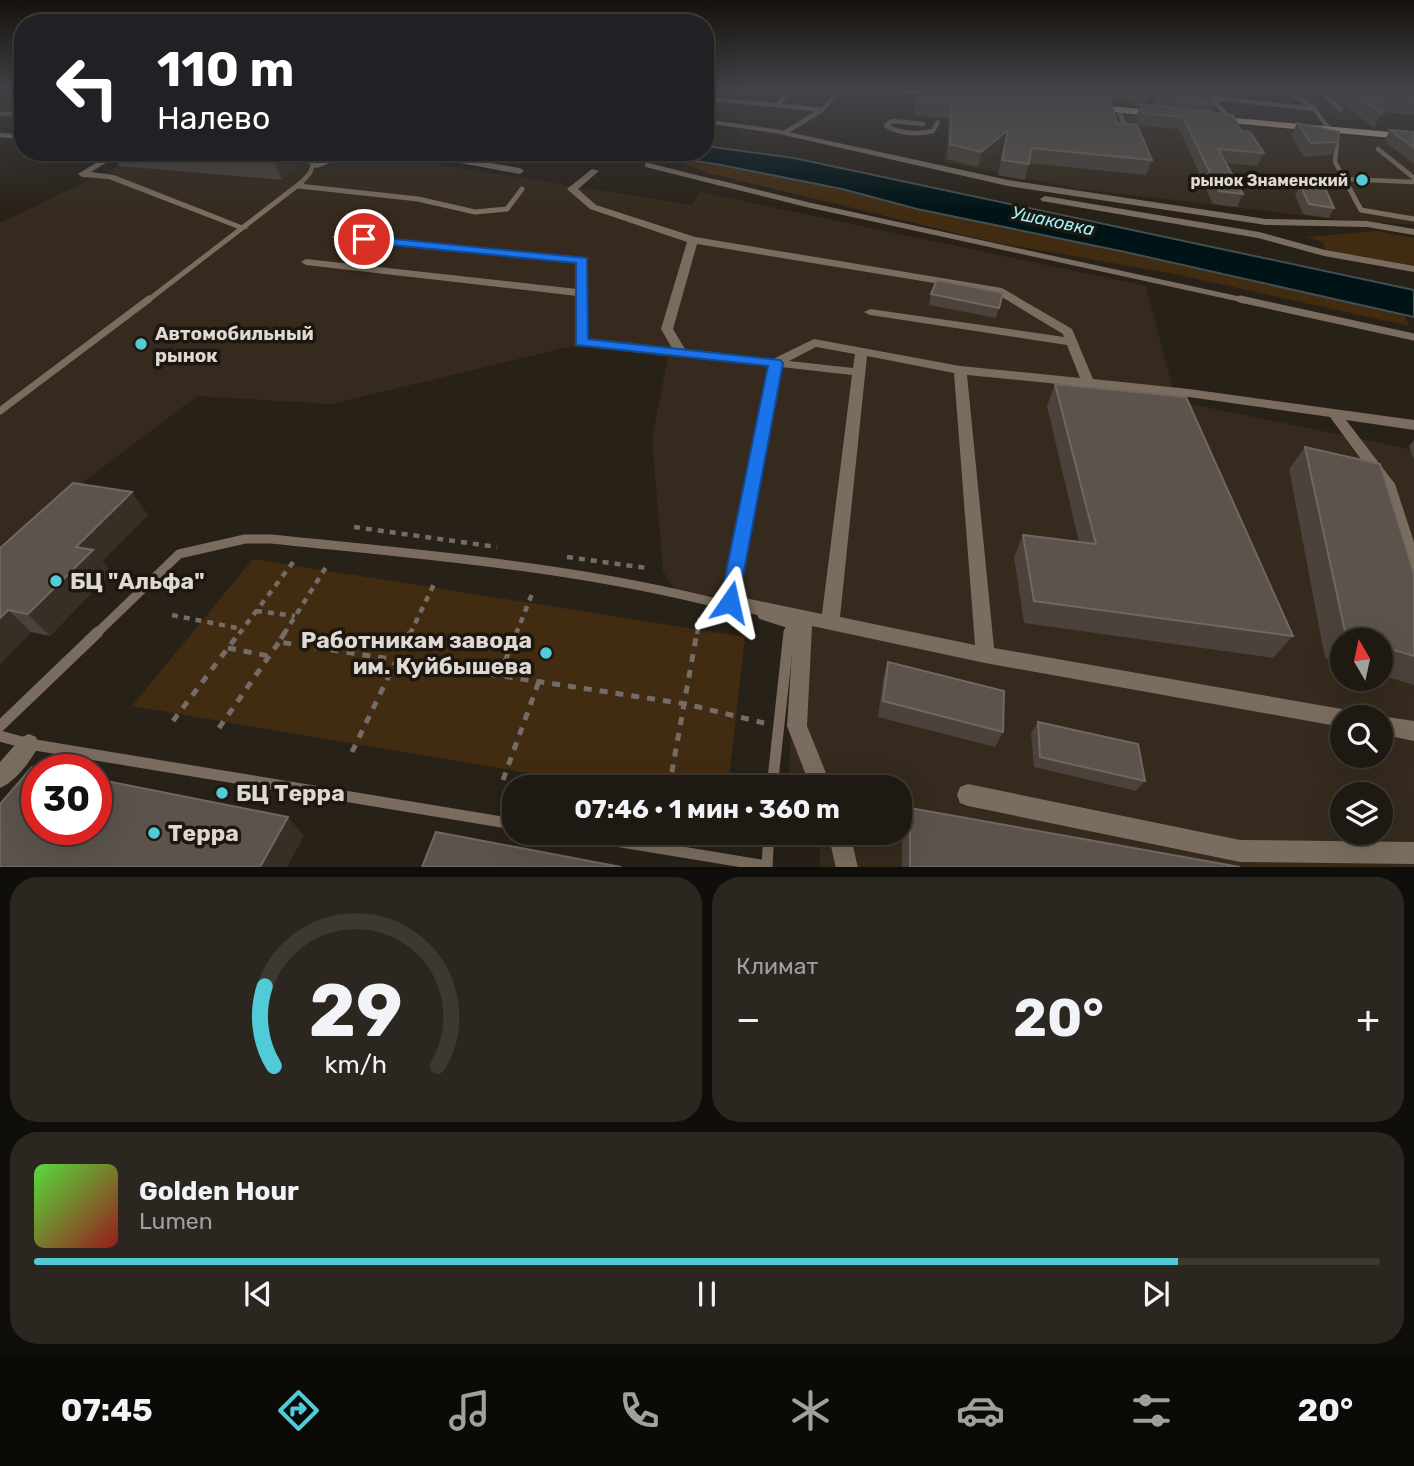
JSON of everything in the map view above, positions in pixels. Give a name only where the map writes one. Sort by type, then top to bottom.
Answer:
[{"type":"main road","points":[[1345,130],[1414,137]]},
{"type":"street","points":[[767,130],[1019,185],[1266,222],[1361,224],[1414,232]]},
{"type":"street","points":[[105,161],[82,174],[111,177],[241,227]]},
{"type":"street","points":[[314,166],[328,161]]},
{"type":"street","points":[[460,161],[520,171]]},
{"type":"street","points":[[594,171],[572,188],[593,207],[693,240],[998,290],[1068,332],[1088,383]]},
{"type":"street","points":[[993,186],[1052,200],[1259,235],[1324,253],[1414,269]]},
{"type":"street","points":[[337,237],[582,260],[581,342],[858,372]]},
{"type":"street","points":[[681,354],[667,328],[693,240]]},
{"type":"street","points":[[306,262],[583,293]]},
{"type":"street","points":[[870,312],[1072,342]]},
{"type":"street","points":[[775,363],[814,342],[960,370],[1189,393],[1414,425]]},
{"type":"street","points":[[830,623],[861,352]]},
{"type":"street","points":[[775,363],[730,602],[985,655],[1330,716]]},
{"type":"street","points":[[960,370],[985,655]]},
{"type":"street","points":[[1334,413],[1387,484],[1414,567]]},
{"type":"street","points":[[803,622],[797,726],[817,775]]},
{"type":"street","points":[[1393,727],[1414,731]]},
{"type":"street","points":[[0,778],[29,744]]},
{"type":"street","points":[[968,795],[1240,851],[1414,853]]},
{"type":"street","points":[[842,845],[847,867]]},
{"type":"lane","points":[[784,133],[788,130]]},
{"type":"lane","points":[[894,130],[923,134],[933,130]]},
{"type":"lane","points":[[7,141],[14,138]]},
{"type":"lane","points":[[1337,144],[1335,162],[1361,210],[1361,224]]},
{"type":"lane","points":[[1378,149],[1414,180]]},
{"type":"lane","points":[[0,411],[241,227],[299,186],[314,166],[312,161]]},
{"type":"lane","points":[[647,165],[809,205],[1414,337]]},
{"type":"lane","points":[[1344,179],[1414,180]]},
{"type":"lane","points":[[299,186],[418,199],[475,212],[506,209],[522,189]]},
{"type":"lane","points":[[1361,210],[1414,219]]},
{"type":"lane","points":[[0,726],[179,554],[245,539],[271,539],[552,570],[676,592],[790,624],[773,775]]},
{"type":"lane","points":[[0,736],[29,744],[502,822]]},
{"type":"lane","points":[[640,845],[767,866],[768,845]]},
{"type":"path","points":[[173,721],[295,561]]},
{"type":"path","points":[[219,728],[328,565]]},
{"type":"path","points":[[352,752],[436,580]]},
{"type":"path","points":[[499,676],[532,594]]},
{"type":"path","points":[[256,611],[295,616]]},
{"type":"path","points":[[172,615],[242,629]]},
{"type":"path","points":[[672,775],[700,618]]},
{"type":"path","points":[[279,642],[686,704],[779,727]]},
{"type":"path","points":[[228,648],[269,656]]},
{"type":"path","points":[[504,775],[539,681]]},
{"type":"shaded area","points":[[948,130],[1290,130],[1414,142],[1414,225],[1332,219],[1080,189],[943,162]]},
{"type":"shaded area","points":[[127,161],[415,161],[692,205],[700,192],[1146,286],[1176,401],[1414,450],[1414,867],[820,867],[820,845],[912,845],[912,775],[789,775],[794,620],[676,592],[663,571],[652,438],[668,357],[572,346],[332,404],[197,396],[0,545],[0,223]]},
{"type":"shaded area","points":[[678,161],[716,164],[842,189],[917,209],[1125,252],[1405,315],[1409,326],[1170,273],[993,242],[708,173]]},
{"type":"shaded area","points":[[1375,231],[1414,238],[1414,270],[1326,254],[1323,242],[1307,237]]},
{"type":"shaded area","points":[[253,559],[745,637],[729,775],[540,775],[132,706]]},
{"type":"water","name":"Ушаковка","points":[[714,147],[794,158],[1414,290],[1414,317],[1125,252],[917,209],[842,189],[696,161],[714,161]]},
{"type":"building","points":[[951,130],[1007,130],[981,152],[950,144]]},
{"type":"building","points":[[1008,130],[1139,130],[1152,160],[1031,148],[1029,164],[1002,160]]},
{"type":"building","points":[[1190,130],[1250,132],[1264,153],[1218,149],[1243,194],[1219,191]]},
{"type":"building","points":[[1302,130],[1339,132],[1338,142],[1311,143]]},
{"type":"building","points":[[1391,130],[1414,132],[1414,148]]},
{"type":"building","points":[[1300,185],[1325,188],[1334,208],[1309,204]]},
{"type":"building","points":[[937,280],[1003,293],[999,308],[931,294]]},
{"type":"building","points":[[1055,384],[1186,397],[1293,636],[1034,601],[1023,535],[1096,544]]},
{"type":"building","points":[[1305,447],[1380,464],[1414,573],[1414,656],[1393,650],[1393,628],[1344,628]]},
{"type":"building","points":[[73,483],[132,492],[76,547],[93,550],[28,614],[8,610],[0,618],[0,548]]},
{"type":"building","points":[[888,662],[1004,691],[1003,732],[883,701]]},
{"type":"building","points":[[1038,722],[1138,744],[1145,781],[1040,757]]},
{"type":"building","name":"Терра","points":[[21,780],[21,845],[112,845],[112,782],[288,817],[260,867],[0,867],[0,804]]},
{"type":"building","points":[[912,808],[1240,867],[910,867]]},
{"type":"building","points":[[436,832],[621,867],[422,867]]},
{"type":"place","name":"рынок Знаменский","points":[[1362,180]]},
{"type":"place","name":"Автомобильный рынок","points":[[141,344]]},
{"type":"place","name":"БЦ \"Альфа\"","points":[[56,581]]},
{"type":"place","name":"Работникам завода им. Куйбышева","points":[[546,653]]},
{"type":"place","name":"БЦ Терра","points":[[222,793]]},
{"type":"place","name":"Терра","points":[[154,833]]},
{"type":"route","points":[[364,239],[582,260],[581,342],[775,363],[730,602]]}]
